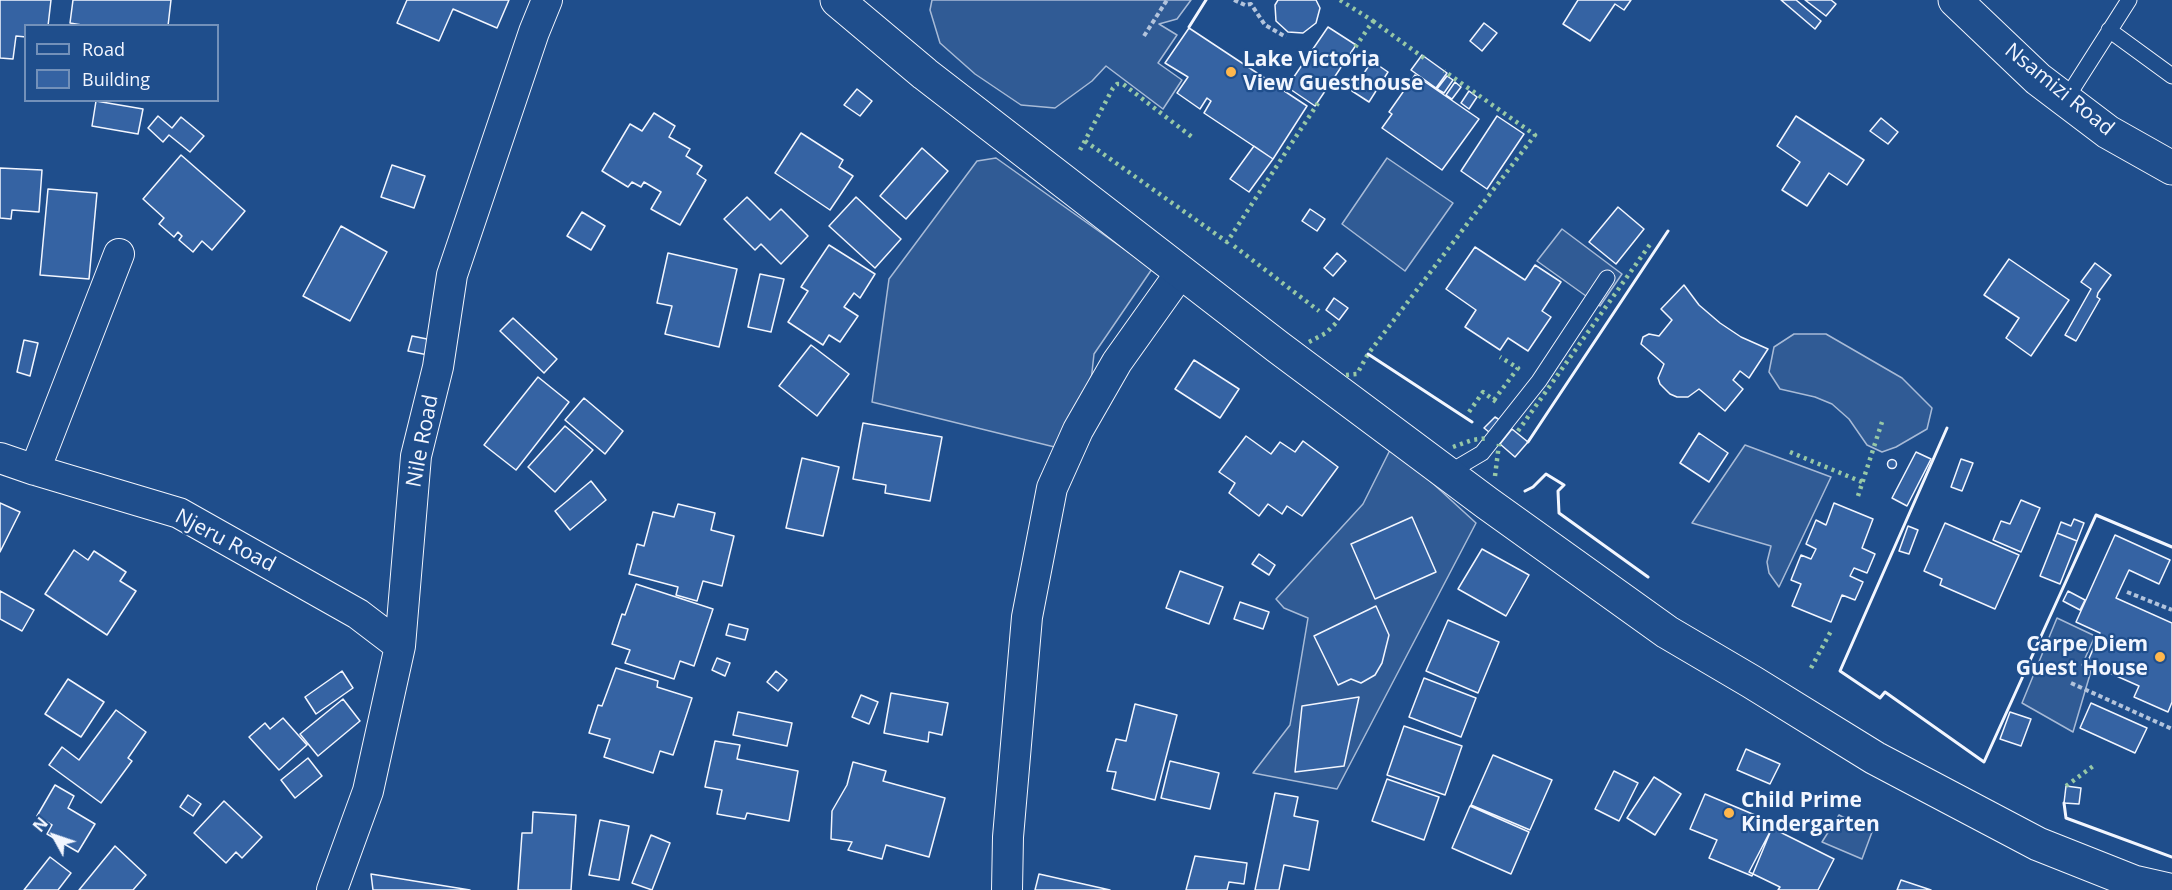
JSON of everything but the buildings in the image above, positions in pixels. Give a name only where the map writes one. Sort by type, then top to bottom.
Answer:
[{"type":"street","name":"Nile Road","points":[[332,890],[368,791],[400,646],[416,456],[438,367],[452,274],[534,32],[548,0]]},
{"type":"street","points":[[837,0],[925,74],[1181,272],[1487,503],[1667,632],[1875,758],[2038,844],[2132,886],[2169,890]]},
{"type":"street","name":"Nsamizi Road","points":[[1962,2],[2038,79],[2108,132],[2172,168]]},
{"type":"street","points":[[35,470],[119,254]]},
{"type":"street","points":[[1007,890],[1008,837],[1027,617],[1052,488],[1078,430],[1117,362],[1181,272]]},
{"type":"street","name":"Njeru Road","points":[[0,458],[180,513],[358,614],[400,646]]},
{"type":"lane","points":[[2066,99],[2128,0]]},
{"type":"lane","points":[[2109,30],[2172,76]]},
{"type":"lane","points":[[1448,473],[1482,453],[1539,381],[1607,278]]},
{"type":"path","points":[[1144,36],[1167,0]]},
{"type":"path","points":[[1234,0],[1245,5],[1251,4],[1265,25],[1286,37]]},
{"type":"path","points":[[2127,592],[2172,610]]},
{"type":"path","points":[[2071,683],[2172,729]]},
{"type":"shaded area","points":[[932,0],[1191,0],[1177,19],[1159,24],[1177,35],[1158,63],[1182,80],[1163,109],[1106,66],[1092,81],[1055,108],[1021,105],[975,74],[940,43],[930,10]]},
{"type":"shaded area","points":[[996,158],[1152,269],[1094,354],[1083,454],[872,402],[889,279],[977,161]]},
{"type":"shaded area","points":[[1387,158],[1453,203],[1405,271],[1342,224]]},
{"type":"shaded area","points":[[1562,229],[1622,274],[1600,306],[1537,261]]},
{"type":"shaded area","points":[[1794,334],[1826,334],[1902,378],[1932,408],[1927,429],[1896,447],[1882,452],[1867,445],[1849,419],[1832,404],[1815,397],[1780,389],[1769,372],[1774,347]]},
{"type":"shaded area","points":[[1745,445],[1831,477],[1779,587],[1769,573],[1767,562],[1771,546],[1692,523]]},
{"type":"shaded area","points":[[1392,446],[1476,523],[1337,789],[1253,773],[1290,725],[1308,618],[1284,608],[1276,599],[1363,504]]},
{"type":"shaded area","points":[[2057,618],[2095,636],[2082,665],[2091,671],[2073,732],[2022,703]]},
{"type":"shaded area","points":[[1839,815],[1872,832],[1862,859],[1822,842]]},
{"type":"hedge","points":[[1340,0],[1373,21],[1354,49]]},
{"type":"hedge","points":[[1373,21],[1424,58]]},
{"type":"hedge","points":[[1346,375],[1357,374],[1368,354],[1535,135],[1444,71]]},
{"type":"hedge","points":[[1080,150],[1117,84],[1123,84],[1192,137]]},
{"type":"hedge","points":[[1085,141],[1227,242],[1318,103]]},
{"type":"hedge","points":[[1518,431],[1651,243]]},
{"type":"hedge","points":[[1234,246],[1319,311]]},
{"type":"hedge","points":[[1309,342],[1326,333],[1337,322]]},
{"type":"hedge","points":[[1494,400],[1518,368],[1500,357]]},
{"type":"hedge","points":[[1469,412],[1483,392],[1499,404]]},
{"type":"hedge","points":[[1858,496],[1882,422]]},
{"type":"hedge","points":[[1453,447],[1472,440],[1488,438]]},
{"type":"hedge","points":[[1495,476],[1499,444]]},
{"type":"hedge","points":[[1790,452],[1862,482]]},
{"type":"hedge","points":[[1811,668],[1831,631]]},
{"type":"hedge","points":[[2066,786],[2096,764]]},
{"type":"wall","points":[[1189,27],[1206,0]]},
{"type":"wall","points":[[1528,442],[1668,231]]},
{"type":"wall","points":[[1368,354],[1472,422]]},
{"type":"wall","points":[[1947,428],[1840,671],[1880,698],[1885,692],[1984,762],[2096,515],[2172,547]]},
{"type":"wall","points":[[1525,491],[1533,487],[1546,474],[1564,485],[1558,491],[1559,513],[1648,577]]},
{"type":"wall","points":[[2064,803],[2066,818],[2172,857]]},
{"type":"place","name":"Lake Victoria View Guesthouse","points":[[1231,72]]},
{"type":"place","name":"Carpe Diem Guest House","points":[[2160,657]]},
{"type":"place","name":"Child Prime Kindergarten","points":[[1729,813]]}]
